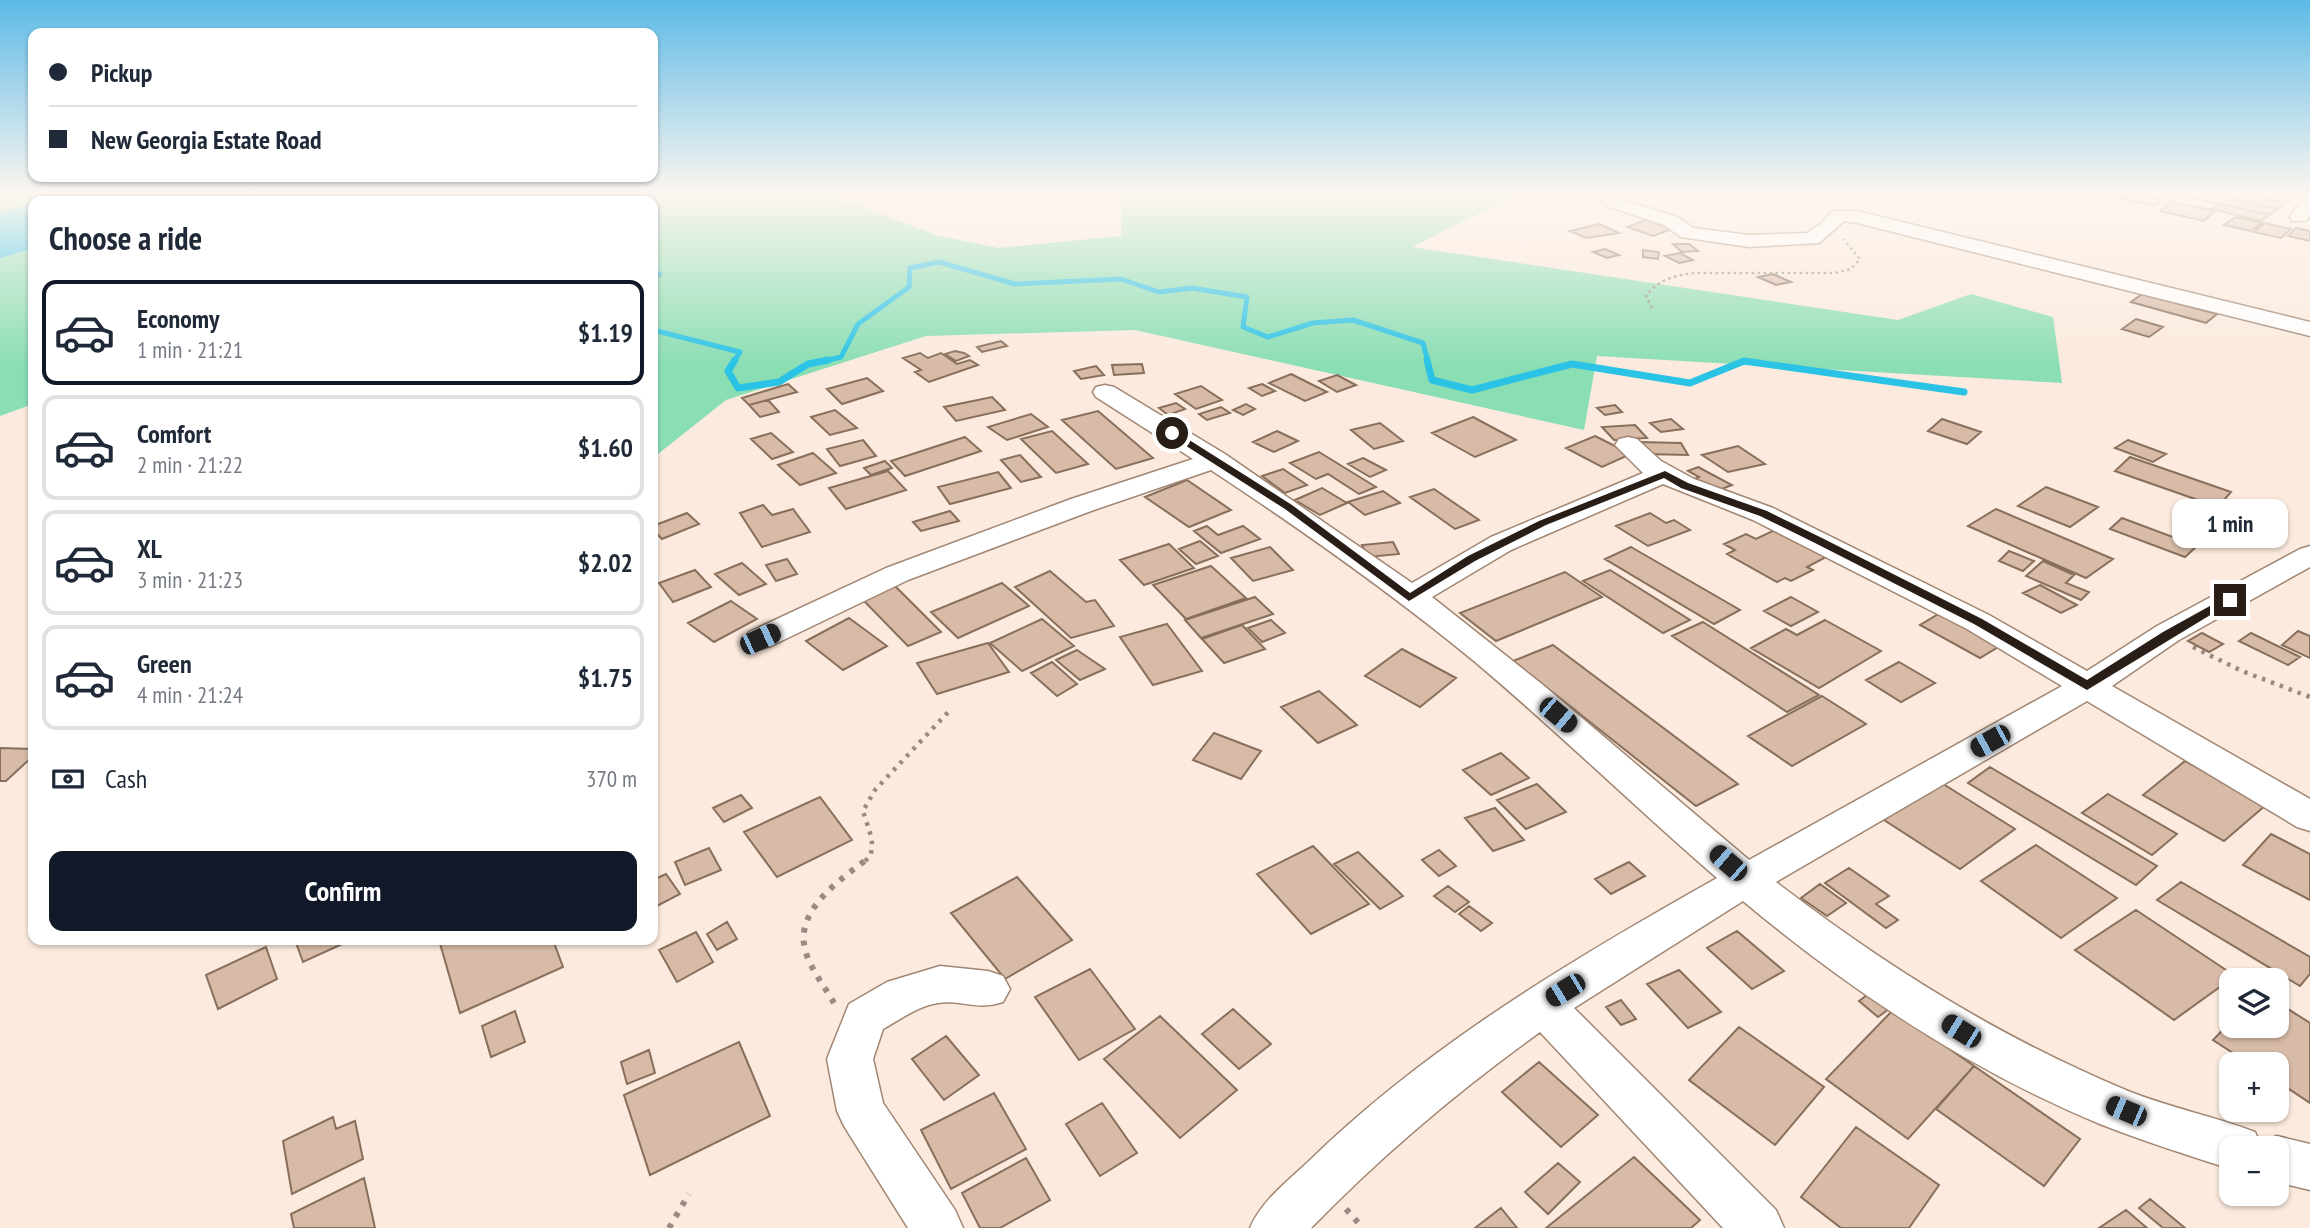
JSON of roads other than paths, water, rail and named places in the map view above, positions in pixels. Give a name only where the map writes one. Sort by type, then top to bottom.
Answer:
[{"type":"street","points":[[1996,251],[2310,329]]},
{"type":"street","points":[[1105,392],[1299,514],[1482,652],[1567,722],[1746,879],[1854,965],[1972,1037],[2051,1079],[2152,1122],[2219,1142]]},
{"type":"street","points":[[1628,445],[1652,467],[1684,485],[1763,514],[1978,622],[2310,817]]},
{"type":"street","points":[[760,639],[897,574],[1081,505],[1216,460]]},
{"type":"street","points":[[1409,598],[1471,559],[1542,523],[1665,474]]},
{"type":"street","points":[[1276,1228],[1320,1180],[1454,1066],[1542,1004],[1746,879],[2087,686],[2167,634],[2304,565]]},
{"type":"street","points":[[937,1228],[861,1111],[850,1059],[865,1017],[902,995],[940,984],[988,989]]},
{"type":"street","points":[[1542,1004],[1758,1228]]},
{"type":"street","points":[[2289,1162],[2310,1167]]},
{"type":"water","points":[[0,251],[25,251],[0,258]]},
{"type":"waterway","points":[[820,362],[841,357],[858,324],[909,287],[910,268],[939,262],[1015,284],[1121,279],[1159,292],[1192,288],[1247,297],[1243,327],[1268,337],[1313,323],[1353,320],[1423,343],[1428,362]]},
{"type":"waterway","points":[[658,274],[658,275]]},
{"type":"waterway","points":[[658,331],[740,352],[734,362]]},
{"type":"waterway","points":[[735,360],[728,371],[738,388],[779,382],[808,364],[828,360]]},
{"type":"waterway","points":[[1427,360],[1432,380],[1472,390],[1572,364],[1690,383],[1744,361],[1964,392]]},
{"type":"waterway","points":[[1743,362],[1748,362]]}]
